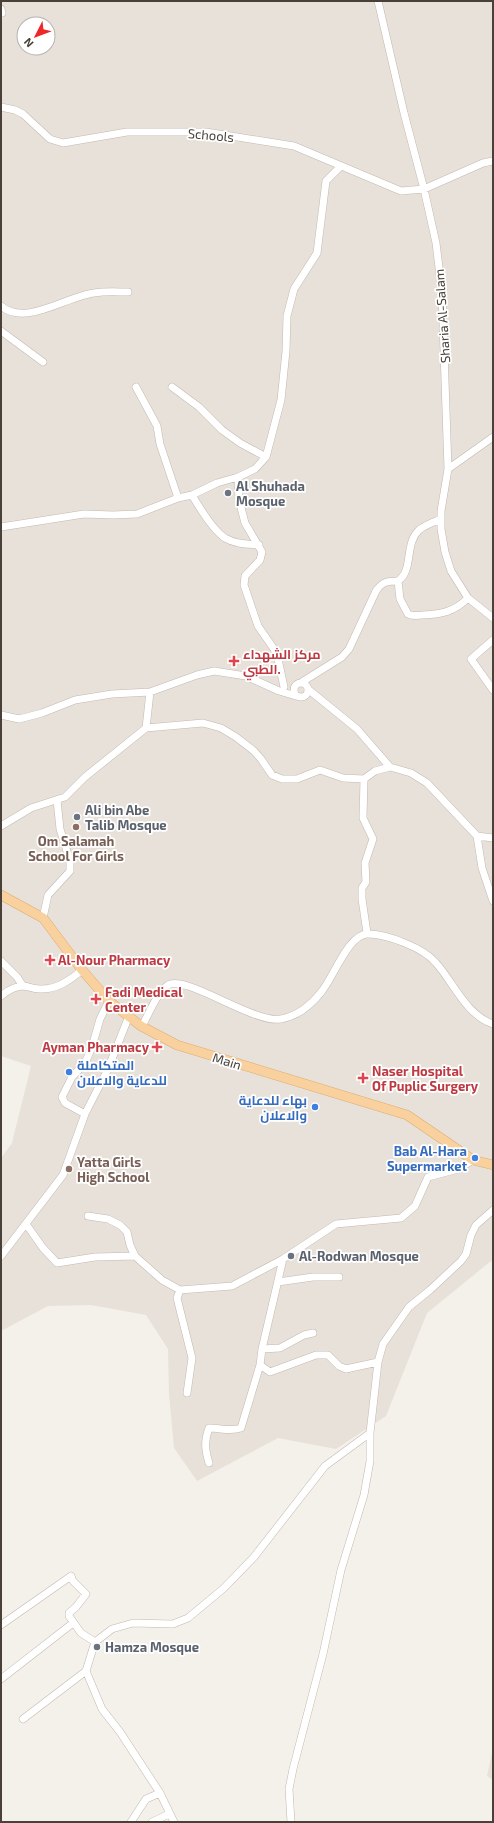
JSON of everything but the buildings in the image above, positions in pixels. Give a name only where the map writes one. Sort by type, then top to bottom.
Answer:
[{"type":"main road","name":"Main","points":[[1,895],[43,918],[82,970],[109,1001],[142,1026],[177,1045],[407,1115],[473,1160],[493,1165]]},
{"type":"street","name":"Sharia Al-Salam","points":[[378,1],[436,243],[442,292],[448,469],[441,519],[445,552],[450,571],[468,598],[493,618]]},
{"type":"street","name":"Schools","points":[[1,107],[15,110],[31,120],[50,139],[63,143],[127,132],[206,132],[294,146],[401,191],[424,189],[482,163],[493,161]]},
{"type":"street","points":[[1,527],[84,514],[137,514],[178,498],[192,495],[217,483],[255,470],[266,457],[282,400],[287,316],[294,289],[317,253],[326,181],[341,166]]},
{"type":"street","points":[[1,306],[10,312],[23,314],[94,293],[128,292]]},
{"type":"street","points":[[1,331],[43,362]]},
{"type":"street","points":[[136,387],[157,426],[160,444],[178,498]]},
{"type":"street","points":[[172,387],[199,407],[222,430],[240,443],[266,457]]},
{"type":"street","points":[[448,469],[493,437]]},
{"type":"street","points":[[238,477],[239,500],[245,523],[262,552],[260,560],[245,576],[244,585],[258,626],[274,649],[278,659],[284,687]]},
{"type":"street","points":[[192,495],[207,518],[224,538],[239,543],[259,545]]},
{"type":"street","points":[[296,696],[306,689],[315,675],[342,657],[349,649],[369,604],[381,584],[386,581],[398,581],[406,573],[409,551],[413,538],[418,531],[426,525],[441,519]]},
{"type":"street","points":[[398,581],[400,599],[408,614],[413,616],[444,614],[461,605],[468,598]]},
{"type":"street","points":[[493,640],[471,659],[493,690]]},
{"type":"street","points":[[1,715],[19,719],[42,713],[75,700],[112,694],[150,692],[197,675],[214,671],[246,676],[279,691],[296,696]]},
{"type":"street","points":[[261,682],[294,688],[297,684],[306,689],[357,729],[390,766],[411,773],[427,783],[477,836],[482,868],[493,901]]},
{"type":"street","points":[[294,688],[296,696]]},
{"type":"street","points":[[146,728],[150,692]]},
{"type":"street","points":[[1,826],[31,808],[57,800],[69,794],[84,777],[146,728],[203,723],[221,728],[254,751],[272,775],[282,779],[297,779],[320,770],[343,778],[364,779],[374,771],[390,766]]},
{"type":"street","points":[[364,779],[363,818],[373,840],[365,863],[366,882],[362,888],[362,899],[367,933]]},
{"type":"street","points":[[43,918],[48,895],[70,871],[70,861],[60,829],[57,800]]},
{"type":"street","points":[[477,836],[493,838]]},
{"type":"street","points":[[142,1026],[162,992],[172,983],[179,983],[192,988],[267,1020],[281,1019],[295,1015],[310,1005],[323,990],[348,948],[357,937],[367,933],[392,939],[416,948],[435,962],[470,1008],[485,1021],[493,1024]]},
{"type":"street","points":[[1,961],[17,977],[23,986]]},
{"type":"street","points":[[1,996],[9,990],[23,986],[40,989],[56,987],[71,979],[82,970]]},
{"type":"street","points":[[85,1114],[65,1104],[62,1097],[72,1077],[87,1058],[92,1047],[100,1019],[109,1001]]},
{"type":"street","points":[[1,1256],[63,1175],[85,1114],[108,1069],[129,1016]]},
{"type":"street","points":[[88,1216],[108,1219],[120,1225],[127,1232],[130,1246],[135,1256],[162,1280],[180,1290],[232,1286],[283,1259],[336,1224],[401,1218],[415,1206],[428,1177],[458,1169],[473,1160]]},
{"type":"street","points":[[291,1822],[289,1790],[293,1770],[323,1654],[340,1570],[364,1495],[370,1461],[370,1433],[378,1362],[383,1344],[409,1307],[456,1267],[466,1254],[471,1235],[476,1225],[493,1210]]},
{"type":"street","points":[[26,1224],[43,1248],[57,1263],[95,1257],[135,1256]]},
{"type":"street","points":[[209,1463],[205,1449],[206,1437],[209,1428],[232,1431],[241,1428],[260,1365],[262,1349],[283,1259]]},
{"type":"street","points":[[278,1282],[313,1277],[339,1277]]},
{"type":"street","points":[[180,1290],[177,1298],[192,1358],[187,1393]]},
{"type":"street","points":[[262,1349],[280,1348],[304,1335],[313,1333]]},
{"type":"street","points":[[260,1365],[270,1372],[316,1355],[328,1356],[339,1366],[346,1369],[378,1362]]},
{"type":"street","points":[[23,1719],[86,1671],[95,1642],[112,1629],[133,1623],[173,1624],[188,1618],[224,1588],[254,1557],[325,1466],[370,1433]]},
{"type":"street","points":[[1,1624],[71,1576],[73,1581],[86,1593],[76,1607],[69,1613],[73,1623],[84,1636],[95,1642]]},
{"type":"street","points":[[1,1679],[73,1623]]},
{"type":"street","points":[[86,1671],[102,1709],[120,1732],[160,1793],[174,1822]]},
{"type":"street","points":[[131,1822],[146,1799],[160,1793]]},
{"type":"street","points":[[152,1822],[169,1814]]},
{"type":"shaded area","points":[[1,1],[493,1],[493,1262],[491,1261],[427,1313],[386,1416],[336,1449],[278,1438],[197,1481],[174,1448],[169,1394],[168,1349],[146,1315],[91,1305],[48,1306],[1,1331],[1,1158],[12,1143],[31,1066],[1,1056]]},
{"type":"shaded area","points":[[493,1748],[493,1780],[487,1776]]},
{"type":"place","name":"Al Shuhada Mosque","points":[[228,493]]},
{"type":"place","name":"مركز الشهداء الطبي.","points":[[234,661]]},
{"type":"place","name":"Ali bin Abe Talib Mosque","points":[[77,817]]},
{"type":"place","name":"Om Salamah School For Girls","points":[[76,827]]},
{"type":"place","name":"Al-Nour Pharmacy","points":[[50,960]]},
{"type":"place","name":"Fadi Medical Center","points":[[96,999]]},
{"type":"place","name":"Ayman Pharmacy","points":[[157,1047]]},
{"type":"place","name":"المتكاملة للدعاية والاعلان","points":[[69,1072]]},
{"type":"place","name":"Naser Hospital Of Puplic Surgery","points":[[363,1078]]},
{"type":"place","name":"بهاء للدعاية والاعلان","points":[[315,1107]]},
{"type":"place","name":"Bab Al-Hara Supermarket","points":[[475,1158]]},
{"type":"place","name":"Yatta Girls High School","points":[[69,1169]]},
{"type":"place","name":"Al-Rodwan Mosque","points":[[291,1256]]},
{"type":"place","name":"Hamza Mosque","points":[[97,1647]]}]
